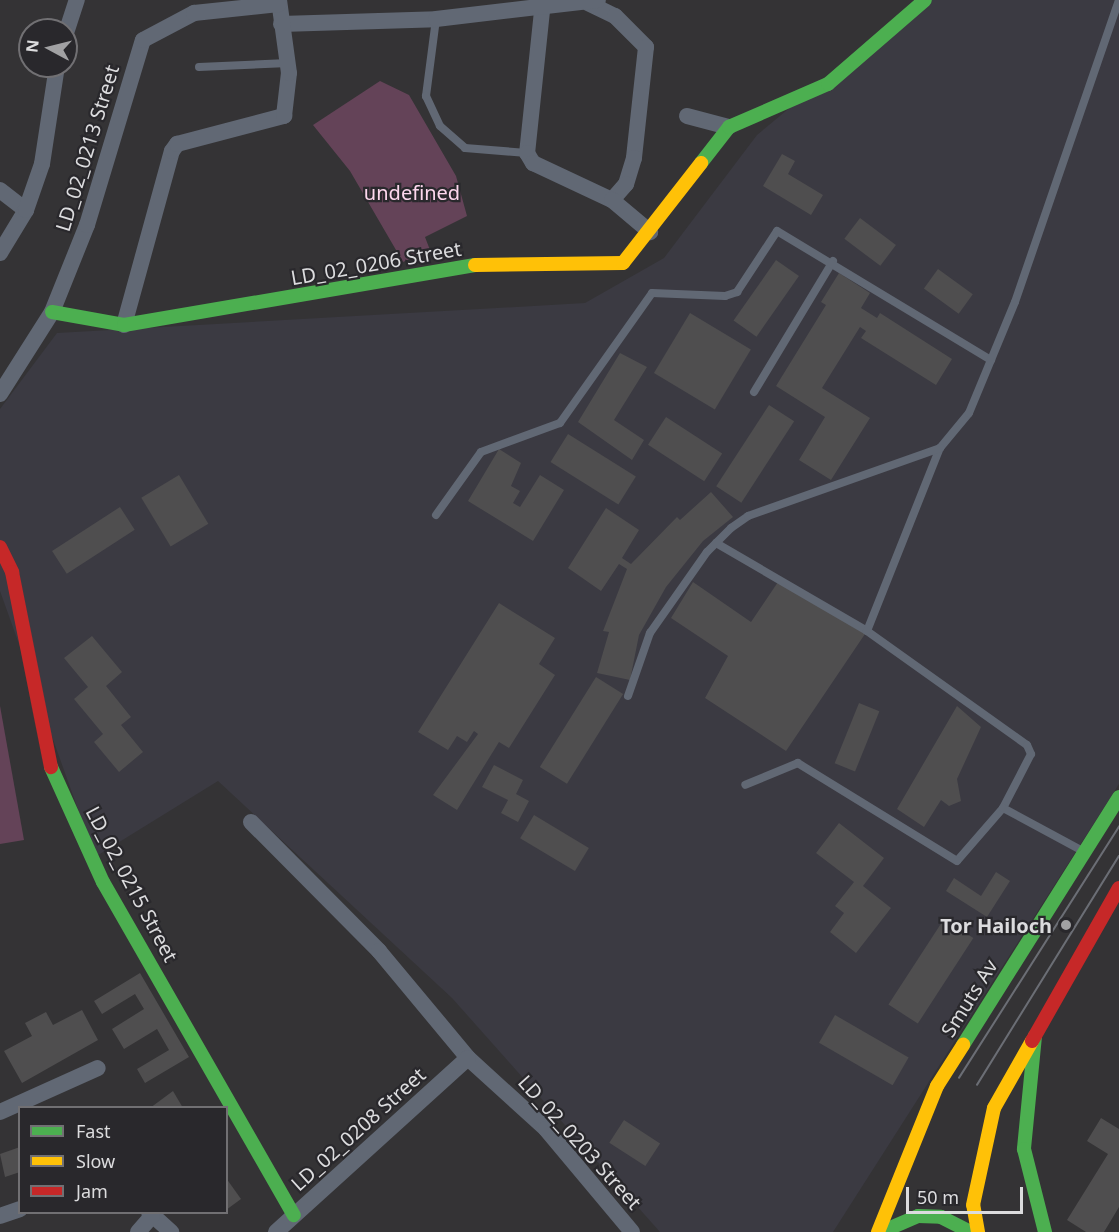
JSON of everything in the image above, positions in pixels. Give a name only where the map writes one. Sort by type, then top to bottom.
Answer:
[{"type":"street","points":[[71,18],[77,0]]},
{"type":"street","name":"LD_02_0206 Street","points":[[124,325],[462,265],[623,263],[650,232],[729,128],[828,84],[925,0]]},
{"type":"street","points":[[52,312],[124,325],[172,151],[177,144],[284,116],[288,63],[279,2]]},
{"type":"street","name":"LD_02_0213 Street","points":[[0,394],[52,312],[87,225],[143,40],[194,13],[279,2]]},
{"type":"street","points":[[281,24],[436,19],[542,11],[593,2],[615,16],[646,47],[634,158],[626,184],[612,200]]},
{"type":"street","points":[[542,11],[527,153],[548,171],[612,200],[650,232]]},
{"type":"street","points":[[0,253],[26,210],[48,139],[56,78]]},
{"type":"street","points":[[687,116],[729,128]]},
{"type":"street","points":[[0,190],[26,210]]},
{"type":"street","name":"LD_02_0215 Street","points":[[0,548],[14,581],[48,759],[71,816],[103,882],[294,1215]]},
{"type":"street","name":"Smuts Av","points":[[879,1232],[937,1086],[1119,797]]},
{"type":"street","name":"LD_02_0203 Street","points":[[251,822],[379,951],[468,1058],[546,1129],[632,1232]]},
{"type":"street","points":[[978,1232],[973,1205],[984,1138],[1036,1026],[1119,888]]},
{"type":"street","points":[[1036,1026],[1024,1149],[1045,1232]]},
{"type":"street","name":"LD_02_0208 Street","points":[[276,1232],[468,1058]]},
{"type":"street","points":[[0,1112],[98,1068]]},
{"type":"street","points":[[0,1216],[18,1210]]},
{"type":"street","points":[[138,1232],[151,1214],[171,1232]]},
{"type":"street","points":[[879,1232],[918,1216],[941,1217],[970,1232]]},
{"type":"lane","points":[[867,631],[940,448],[969,413],[991,360],[1119,0]]},
{"type":"lane","points":[[436,19],[426,96],[440,126],[465,148],[527,153]]},
{"type":"lane","points":[[199,67],[288,63]]},
{"type":"lane","points":[[436,515],[481,452],[560,423],[652,293],[725,296],[737,292],[777,231],[833,261],[991,360]]},
{"type":"lane","points":[[754,392],[833,261]]},
{"type":"lane","points":[[628,696],[650,633],[716,543],[748,516],[940,448]]},
{"type":"lane","points":[[716,543],[867,631],[1028,745],[1031,763],[1003,808],[957,861],[798,763],[745,785]]},
{"type":"lane","points":[[1003,808],[1084,852]]},
{"type":"shaded area","points":[[920,0],[1119,0],[1119,784],[833,1232],[660,1232],[452,998],[218,781],[95,857],[0,591],[0,409],[57,333],[585,303],[664,258],[757,135]]},
{"type":"green space","name":"undefined","points":[[380,81],[409,95],[456,176],[467,216],[425,237],[430,250],[403,262],[350,171],[313,125]]},
{"type":"green space","points":[[0,706],[24,840],[0,844]]},
{"type":"building","points":[[782,154],[795,161],[788,174],[823,195],[811,215],[763,186]]},
{"type":"building","points":[[860,218],[896,245],[880,266],[844,239]]},
{"type":"building","points":[[776,260],[799,276],[756,337],[734,321]]},
{"type":"building","points":[[938,269],[973,294],[959,314],[924,288]]},
{"type":"building","points":[[839,273],[870,293],[861,308],[877,318],[880,313],[952,359],[936,385],[861,338],[866,331],[860,327],[822,388],[870,418],[831,480],[799,460],[825,417],[776,386],[826,305],[821,302]]},
{"type":"building","points":[[690,313],[751,350],[715,410],[654,373]]},
{"type":"building","points":[[620,353],[647,367],[614,420],[644,440],[632,460],[578,422]]},
{"type":"building","points":[[769,405],[794,421],[741,503],[716,486]]},
{"type":"building","points":[[666,417],[722,453],[704,481],[648,445]]},
{"type":"building","points":[[568,434],[636,476],[618,504],[551,462]]},
{"type":"building","points":[[499,449],[521,463],[511,486],[520,491],[513,503],[520,507],[540,475],[564,490],[533,541],[468,501]]},
{"type":"building","points":[[179,475],[208,524],[171,547],[141,498]]},
{"type":"building","points":[[711,492],[733,517],[703,541],[666,587],[639,635],[630,680],[597,673],[609,632],[603,631],[627,569],[619,564],[601,591],[568,568],[606,508],[639,530],[622,558],[631,564],[677,517],[680,520]]},
{"type":"building","points":[[120,507],[135,530],[67,574],[52,551]]},
{"type":"building","points":[[780,579],[867,631],[786,751],[705,698],[728,656],[671,618],[693,582],[751,622]]},
{"type":"building","points":[[499,603],[555,638],[539,664],[555,675],[509,748],[499,742],[457,810],[433,795],[478,734],[474,731],[467,742],[457,736],[448,750],[418,732]]},
{"type":"building","points":[[92,636],[122,672],[106,686],[131,717],[121,725],[143,752],[119,772],[94,742],[103,734],[74,699],[88,687],[64,658]]},
{"type":"building","points":[[596,677],[623,694],[567,784],[540,767]]},
{"type":"building","points":[[859,703],[879,711],[855,772],[835,763]]},
{"type":"building","points":[[957,706],[981,727],[957,779],[961,801],[949,806],[941,800],[924,827],[897,809]]},
{"type":"building","points":[[494,765],[523,780],[516,794],[529,801],[518,822],[501,813],[508,800],[482,787]]},
{"type":"building","points":[[534,815],[589,848],[575,871],[520,838]]},
{"type":"building","points":[[839,823],[884,858],[863,886],[891,908],[856,953],[830,932],[844,913],[835,906],[854,882],[816,853]]},
{"type":"building","points":[[996,872],[1010,881],[987,917],[946,891],[954,878],[981,896]]},
{"type":"building","points":[[944,919],[973,938],[918,1024],[888,1005]]},
{"type":"building","points":[[140,973],[189,1057],[145,1083],[137,1069],[169,1050],[157,1029],[124,1049],[112,1029],[144,1009],[135,994],[102,1014],[94,1001]]},
{"type":"building","points":[[82,1010],[98,1040],[22,1083],[4,1051],[32,1036],[25,1023],[46,1012],[53,1025]]},
{"type":"building","points":[[835,1015],[909,1058],[893,1085],[819,1043]]},
{"type":"building","points":[[173,1091],[182,1106],[153,1106]]},
{"type":"building","points":[[1101,1118],[1119,1129],[1119,1207],[1104,1232],[1086,1232],[1067,1220],[1108,1154],[1087,1141]]},
{"type":"building","points":[[624,1120],[660,1143],[645,1166],[609,1143]]},
{"type":"building","points":[[18,1148],[18,1173],[5,1177],[0,1154]]},
{"type":"building","points":[[228,1181],[241,1199],[228,1209]]},
{"type":"tram line","points":[[959,1078],[1119,827]]},
{"type":"tram line","points":[[977,1085],[1119,856]]},
{"type":"traffic: fast","points":[[701,163],[729,127],[828,84],[925,0]]},
{"type":"traffic: fast","points":[[52,312],[124,325],[475,265]]},
{"type":"traffic: fast","points":[[51,767],[103,882],[294,1215]]},
{"type":"traffic: fast","points":[[963,1045],[1119,797]]},
{"type":"traffic: fast","points":[[1035,1036],[1024,1149],[1045,1232]]},
{"type":"traffic: fast","points":[[881,1232],[918,1216],[941,1217],[970,1232]]},
{"type":"traffic: slow","points":[[475,265],[623,263],[701,163]]},
{"type":"traffic: slow","points":[[978,1232],[973,1205],[994,1108],[1032,1041]]},
{"type":"traffic: slow","points":[[878,1232],[937,1086],[963,1045]]},
{"type":"traffic: jam","points":[[0,547],[12,572],[51,767]]},
{"type":"traffic: jam","points":[[1032,1041],[1119,888]]},
{"type":"place","name":"Tor Hailoch","points":[[1066,925]]}]
